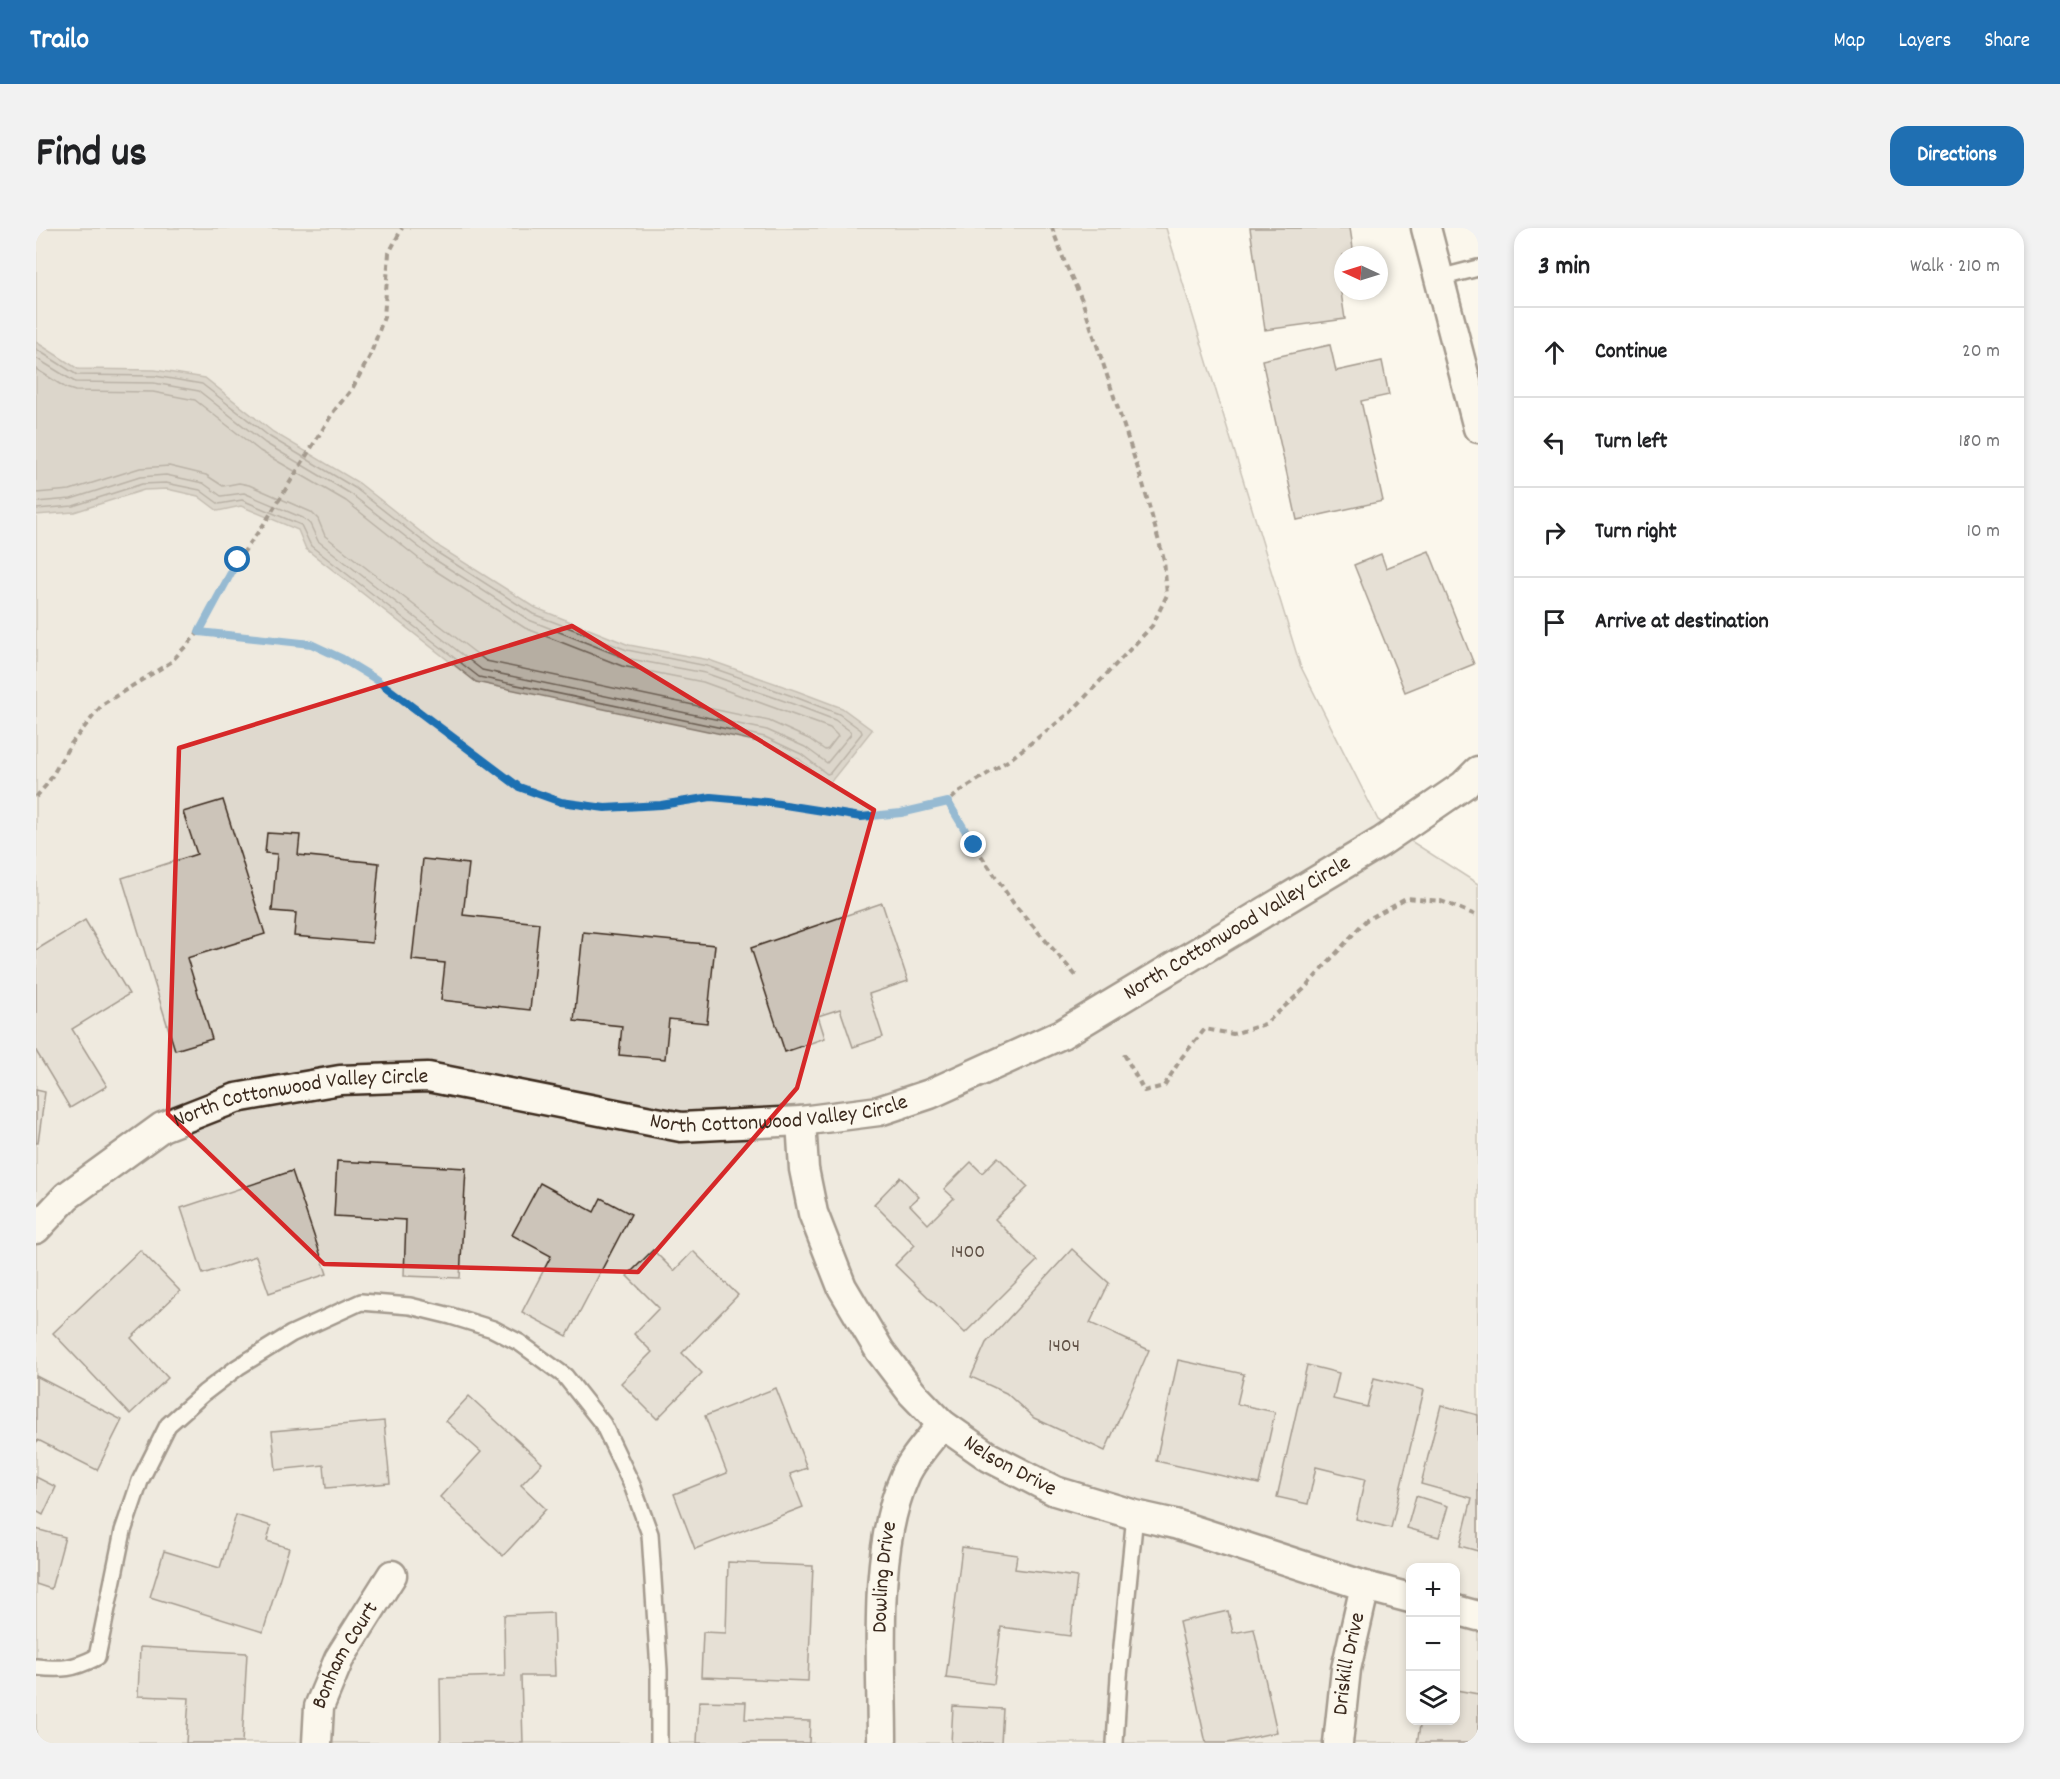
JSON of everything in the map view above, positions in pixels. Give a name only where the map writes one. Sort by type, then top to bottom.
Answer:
[{"type":"street","points":[[1426,228],[1478,428]]},
{"type":"street","name":"North Cottonwood Valley Circle","points":[[36,1229],[67,1196],[162,1127],[236,1098],[340,1080],[428,1077],[681,1127],[801,1120],[879,1112],[930,1094],[1062,1034],[1381,842],[1464,785],[1478,771]]},
{"type":"street","name":"Nelson Drive","points":[[801,1120],[804,1169],[813,1213],[842,1287],[880,1351],[912,1393],[942,1424],[989,1457],[1055,1491],[1135,1515],[1175,1524],[1365,1586],[1406,1597]]},
{"type":"street","name":"Dowling Drive","points":[[882,1743],[882,1584],[890,1524],[905,1475],[942,1424]]},
{"type":"street","name":"Bonham Court","points":[[317,1743],[319,1707],[339,1659],[392,1575]]},
{"type":"street","name":"Driskill Drive","points":[[1338,1743],[1346,1669],[1365,1586]]},
{"type":"street","points":[[1460,1611],[1478,1616]]},
{"type":"lane","points":[[1439,278],[1478,268]]},
{"type":"lane","points":[[36,1667],[57,1669],[79,1666],[97,1657],[123,1531],[140,1481],[168,1425],[238,1367],[291,1334],[361,1302],[410,1306],[493,1329],[520,1343],[565,1376],[603,1424],[632,1485],[650,1534],[659,1670],[658,1743]]},
{"type":"lane","points":[[1115,1743],[1119,1676],[1135,1515]]},
{"type":"path","points":[[36,797],[48,783],[70,745],[103,704],[171,662],[197,632],[238,560],[266,521],[334,411],[352,389],[370,356],[384,317],[389,253],[402,228]]},
{"type":"path","points":[[197,632],[311,644],[341,658],[374,678],[519,787],[561,802],[605,808],[661,805],[711,797],[766,802],[861,817],[901,813],[948,802],[959,792],[1009,760],[1071,712],[1152,626],[1167,596],[1164,560],[1137,464],[1082,300],[1065,264],[1052,228]]},
{"type":"path","points":[[948,802],[1014,904],[1078,978]]},
{"type":"path","points":[[1124,1054],[1144,1091],[1164,1086],[1182,1057],[1205,1029],[1233,1034],[1265,1024],[1304,989],[1365,921],[1406,898],[1441,902],[1478,916]]},
{"type":"highlighted area","points":[[572,626],[874,810],[797,1088],[638,1272],[324,1264],[168,1114],[179,748]]},
{"type":"shaded area","points":[[36,228],[1166,228],[1300,665],[1378,820],[1478,884],[1478,1743],[36,1743]]},
{"type":"water","points":[[36,342],[78,369],[155,370],[205,378],[273,432],[359,483],[441,548],[536,608],[629,645],[709,660],[797,691],[842,708],[872,730],[829,784],[799,759],[764,743],[476,682],[306,549],[298,530],[241,506],[218,511],[198,496],[167,489],[144,490],[74,512],[36,515]]},
{"type":"building","points":[[1250,228],[1350,228],[1353,246],[1334,246],[1334,300],[1342,300],[1345,319],[1265,330]]},
{"type":"building","points":[[1330,345],[1336,371],[1382,361],[1389,395],[1361,401],[1383,501],[1297,520],[1262,360]]},
{"type":"building","points":[[1429,551],[1474,664],[1405,692],[1354,565],[1381,554],[1386,568]]},
{"type":"building","points":[[223,800],[265,934],[187,958],[212,1039],[175,1050],[122,878],[197,854],[183,812]]},
{"type":"building","points":[[267,833],[300,835],[298,855],[379,863],[372,943],[294,936],[296,913],[272,911],[277,854],[265,853]]},
{"type":"building","points":[[423,859],[469,864],[463,915],[539,923],[530,1010],[441,1000],[445,963],[412,960]]},
{"type":"building","points":[[882,903],[908,981],[869,994],[883,1037],[853,1047],[840,1009],[818,1016],[825,1038],[785,1052],[751,948]]},
{"type":"building","points":[[85,920],[129,994],[72,1029],[107,1086],[70,1108],[36,1051],[36,950]]},
{"type":"building","points":[[583,932],[715,945],[707,1023],[669,1019],[665,1059],[619,1055],[622,1026],[574,1021]]},
{"type":"building","points":[[36,1090],[45,1092],[38,1143],[36,1143]]},
{"type":"building","points":[[998,1157],[1028,1187],[995,1219],[1037,1261],[965,1333],[895,1265],[915,1245],[874,1204],[900,1177],[919,1197],[910,1205],[928,1224],[954,1198],[944,1189],[971,1162],[982,1173]]},
{"type":"building","points":[[337,1161],[466,1168],[460,1278],[404,1276],[406,1220],[334,1216]]},
{"type":"building","points":[[292,1171],[327,1274],[269,1293],[256,1256],[203,1274],[181,1208]]},
{"type":"building","points":[[540,1183],[594,1212],[601,1198],[631,1214],[567,1336],[522,1312],[551,1256],[512,1235]]},
{"type":"building","points":[[1072,1249],[1109,1283],[1090,1323],[1149,1350],[1105,1451],[1034,1418],[1006,1393],[971,1377],[986,1343]]},
{"type":"building","points":[[140,1250],[180,1291],[131,1338],[168,1378],[130,1414],[53,1333]]},
{"type":"building","points":[[653,1250],[674,1271],[693,1251],[738,1295],[682,1353],[702,1373],[657,1419],[621,1383],[652,1352],[634,1334],[659,1308],[627,1276]]},
{"type":"building","points":[[1178,1360],[1244,1374],[1237,1404],[1275,1412],[1259,1484],[1156,1461]]},
{"type":"building","points":[[1307,1365],[1339,1373],[1333,1399],[1367,1407],[1374,1378],[1424,1390],[1391,1528],[1356,1519],[1365,1479],[1316,1467],[1308,1504],[1277,1497]]},
{"type":"building","points":[[36,1376],[122,1420],[97,1470],[38,1440],[36,1443]]},
{"type":"building","points":[[776,1388],[807,1468],[790,1474],[803,1507],[695,1549],[674,1494],[727,1473],[705,1416]]},
{"type":"building","points":[[469,1396],[542,1463],[521,1485],[546,1509],[503,1556],[440,1497],[481,1452],[446,1421]]},
{"type":"building","points":[[1441,1405],[1478,1415],[1478,1551],[1460,1546],[1472,1498],[1421,1484]]},
{"type":"building","points":[[384,1421],[390,1483],[326,1488],[324,1465],[276,1470],[272,1431]]},
{"type":"building","points":[[36,1477],[56,1487],[43,1515],[36,1511]]},
{"type":"building","points":[[1416,1496],[1448,1506],[1439,1537],[1407,1528]]},
{"type":"building","points":[[236,1515],[271,1526],[267,1541],[289,1548],[263,1632],[150,1597],[164,1551],[220,1568]]},
{"type":"building","points":[[36,1529],[65,1537],[51,1589],[36,1584]]},
{"type":"building","points":[[962,1547],[1017,1555],[1015,1569],[1077,1577],[1070,1636],[1001,1627],[994,1684],[946,1678]]},
{"type":"building","points":[[728,1562],[813,1566],[808,1681],[701,1677],[703,1632],[726,1633]]},
{"type":"building","points":[[1228,1611],[1233,1633],[1254,1629],[1277,1732],[1228,1743],[1206,1743],[1179,1622]]},
{"type":"building","points":[[553,1613],[555,1676],[521,1676],[523,1743],[441,1743],[440,1678],[505,1676],[504,1615]]},
{"type":"building","points":[[140,1647],[247,1653],[242,1743],[186,1743],[189,1698],[138,1696]]},
{"type":"building","points":[[1460,1691],[1478,1694],[1478,1743],[1417,1743],[1420,1725],[1460,1725]]},
{"type":"building","points":[[699,1701],[746,1702],[745,1719],[810,1721],[809,1743],[697,1743]]},
{"type":"building","points":[[953,1706],[1003,1709],[1001,1743],[951,1743]]},
{"type":"route","points":[[238,560],[199,632],[311,644],[341,658],[374,678],[519,787],[561,802],[605,808],[661,805],[711,797],[766,802],[861,817],[901,813],[948,802],[974,845]]}]
